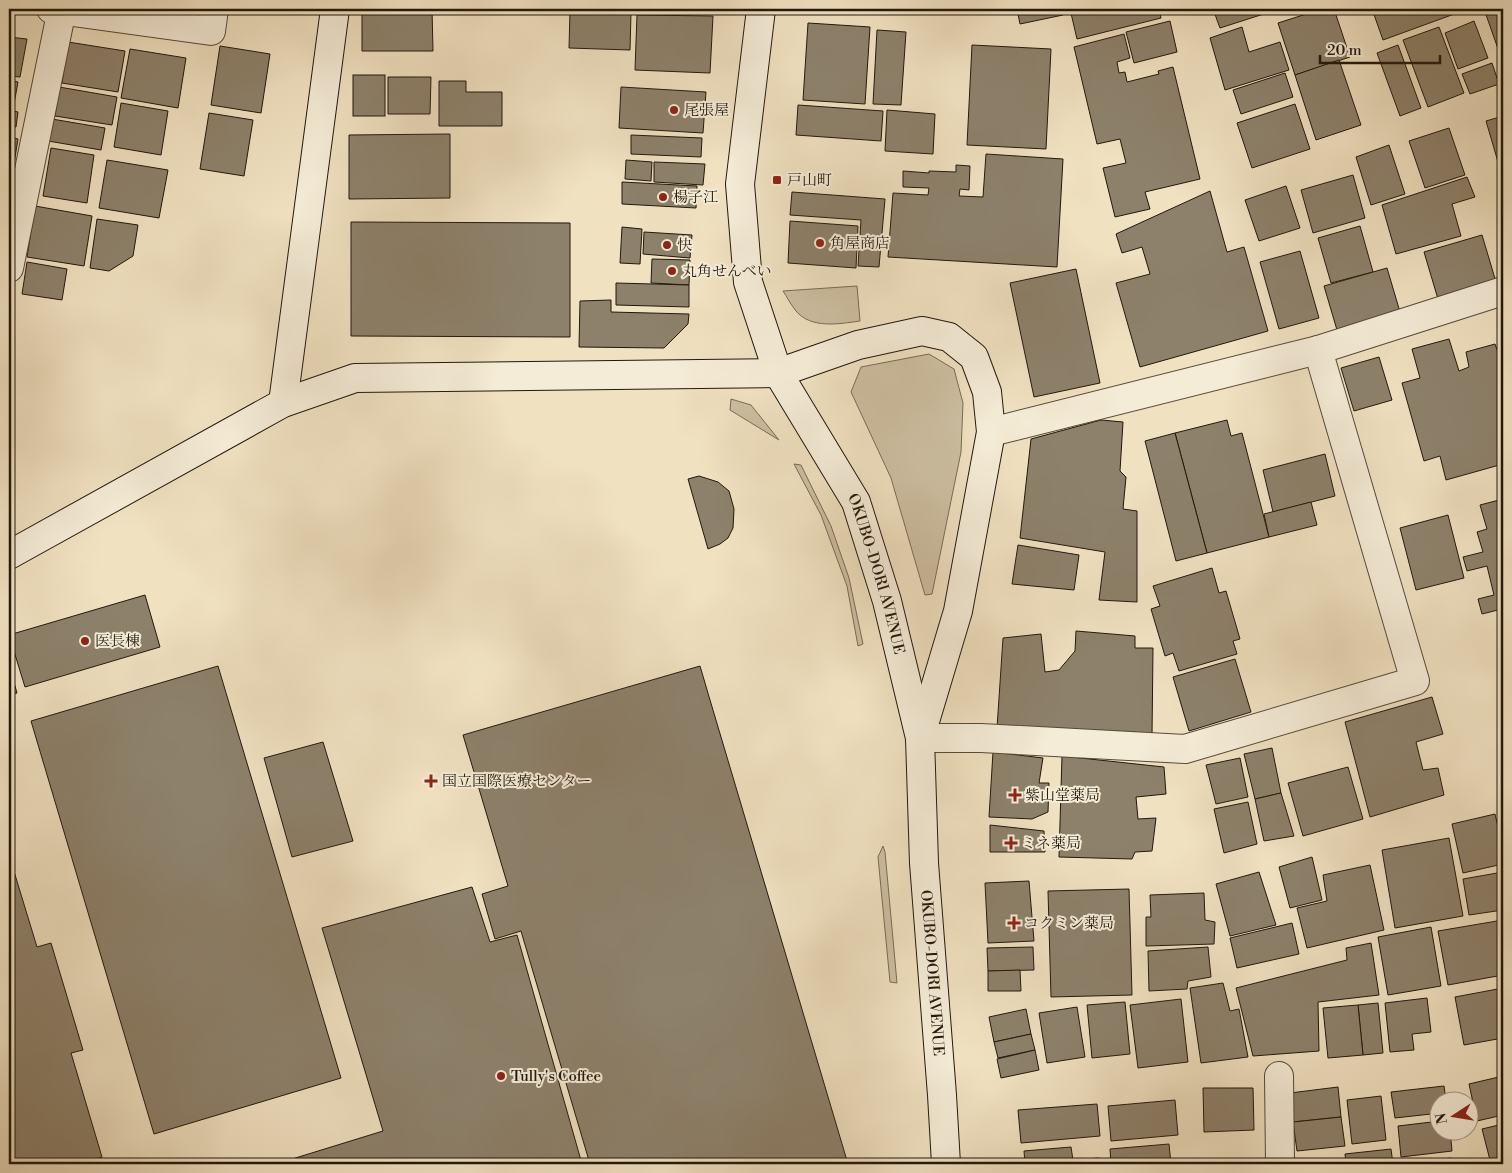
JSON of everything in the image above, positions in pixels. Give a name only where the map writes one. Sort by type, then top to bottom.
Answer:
[{"type":"street","points":[[9,268],[58,9],[211,32],[214,9]]},
{"type":"street","points":[[283,403],[335,9]]},
{"type":"street","name":"OKUBO-DORI AVENUE","points":[[761,9],[740,184],[748,282],[778,373],[856,502],[887,601],[920,738],[924,855],[946,1164]]},
{"type":"street","points":[[991,432],[1318,350],[1503,291]]},
{"type":"street","points":[[9,555],[283,403],[355,378],[778,373],[858,345],[922,331],[950,337],[974,357],[987,392],[991,432],[958,611],[920,738],[981,738],[1185,749],[1415,681],[1318,350]]},
{"type":"street","points":[[1279,1076],[1280,1164]]},
{"type":"shaded area","points":[[857,286],[860,321],[834,324],[817,323],[802,317],[794,309],[783,291]]},
{"type":"shaded area","points":[[929,354],[954,369],[963,403],[961,452],[932,594],[925,595],[891,478],[851,392],[861,367]]},
{"type":"shaded area","points":[[731,399],[751,405],[779,440],[730,410]]},
{"type":"shaded area","points":[[794,464],[801,465],[831,526],[849,578],[863,644],[858,646],[847,586],[821,515]]},
{"type":"shaded area","points":[[883,846],[897,983],[890,982],[878,857]]},
{"type":"building","points":[[138,9],[198,9],[196,25]]},
{"type":"building","points":[[362,9],[432,9],[433,51],[362,51]]},
{"type":"building","points":[[1017,9],[1062,9],[1063,15],[1020,24]]},
{"type":"building","points":[[1070,9],[1159,9],[1161,18],[1077,39]]},
{"type":"building","points":[[1213,9],[1272,9],[1273,11],[1220,28]]},
{"type":"building","points":[[1322,9],[1334,9],[1350,57],[1295,75],[1278,23]]},
{"type":"building","points":[[1372,9],[1468,9],[1383,40]]},
{"type":"building","points":[[1484,9],[1503,9],[1503,63]]},
{"type":"building","points":[[570,11],[631,13],[630,50],[569,48]]},
{"type":"building","points":[[637,15],[713,16],[710,73],[635,70]]},
{"type":"building","points":[[1170,21],[1177,52],[1134,63],[1126,32]]},
{"type":"building","points":[[1474,21],[1488,58],[1458,69],[1445,33]]},
{"type":"building","points":[[808,23],[870,27],[865,104],[803,100]]},
{"type":"building","points":[[1242,27],[1249,52],[1280,42],[1289,70],[1225,90],[1210,38]]},
{"type":"building","points":[[1439,27],[1464,93],[1428,107],[1403,40]]},
{"type":"building","points":[[877,30],[906,32],[901,105],[873,104]]},
{"type":"building","points":[[1124,34],[1130,58],[1117,62],[1119,73],[1125,72],[1127,82],[1159,74],[1158,71],[1173,67],[1200,179],[1145,192],[1150,209],[1115,217],[1103,168],[1126,163],[1120,139],[1097,144],[1074,47]]},
{"type":"building","points":[[9,37],[27,39],[20,77],[9,76]]},
{"type":"building","points":[[68,42],[125,51],[118,92],[62,83]]},
{"type":"building","points":[[972,45],[1051,49],[1046,149],[967,145]]},
{"type":"building","points":[[1398,45],[1421,108],[1400,116],[1377,53]]},
{"type":"building","points":[[220,46],[270,54],[261,113],[211,105]]},
{"type":"building","points":[[130,49],[186,58],[178,108],[121,98]]},
{"type":"building","points":[[1339,60],[1361,125],[1316,140],[1295,75]]},
{"type":"building","points":[[1492,63],[1499,84],[1470,94],[1462,74]]},
{"type":"building","points":[[1285,73],[1293,97],[1241,114],[1233,90]]},
{"type":"building","points":[[353,75],[385,75],[385,116],[353,116]]},
{"type":"building","points":[[388,77],[431,77],[430,114],[388,114]]},
{"type":"building","points":[[9,80],[18,82],[14,104],[9,103]]},
{"type":"building","points":[[439,81],[466,81],[466,92],[502,92],[502,126],[439,126]]},
{"type":"building","points":[[59,87],[117,97],[112,125],[55,116]]},
{"type":"building","points":[[621,87],[706,92],[703,133],[619,128]]},
{"type":"building","points":[[121,103],[168,111],[161,155],[114,147]]},
{"type":"building","points":[[1295,104],[1310,149],[1252,168],[1237,123]]},
{"type":"building","points":[[798,105],[883,111],[881,141],[796,135]]},
{"type":"building","points":[[9,110],[18,112],[16,127],[9,126]]},
{"type":"building","points":[[887,110],[935,114],[933,154],[885,151]]},
{"type":"building","points":[[209,113],[253,120],[244,176],[200,169]]},
{"type":"building","points":[[1503,116],[1503,179],[1486,121]]},
{"type":"building","points":[[52,119],[105,128],[101,150],[48,141]]},
{"type":"building","points":[[1449,128],[1465,175],[1425,188],[1409,141]]},
{"type":"building","points":[[450,134],[450,198],[349,199],[349,135]]},
{"type":"building","points":[[631,135],[702,138],[701,157],[631,154]]},
{"type":"building","points":[[9,137],[18,139],[11,182],[9,182]]},
{"type":"building","points":[[1389,145],[1405,194],[1371,205],[1356,157]]},
{"type":"building","points":[[51,148],[94,155],[87,203],[43,196]]},
{"type":"building","points":[[986,154],[1063,159],[1057,267],[888,257],[893,193],[928,195],[929,188],[903,187],[903,171],[929,173],[929,171],[956,172],[956,165],[970,166],[969,190],[960,189],[959,196],[983,197]]},
{"type":"building","points":[[107,160],[168,170],[159,218],[99,208]]},
{"type":"building","points":[[626,160],[652,162],[651,181],[625,179]]},
{"type":"building","points":[[654,162],[705,164],[703,185],[654,182]]},
{"type":"building","points":[[1353,175],[1365,218],[1313,233],[1301,190]]},
{"type":"building","points":[[1467,177],[1475,197],[1452,204],[1461,236],[1396,254],[1382,205]]},
{"type":"building","points":[[622,182],[697,186],[696,208],[622,204]]},
{"type":"building","points":[[1286,186],[1300,228],[1259,241],[1245,200]]},
{"type":"building","points":[[1210,191],[1227,252],[1244,247],[1268,331],[1140,367],[1116,283],[1150,274],[1142,247],[1122,253],[1116,234]]},
{"type":"building","points":[[792,192],[885,199],[879,267],[858,266],[861,220],[790,215]]},
{"type":"building","points":[[35,206],[92,216],[84,266],[27,257]]},
{"type":"building","points":[[97,219],[138,225],[133,256],[109,271],[90,268]]},
{"type":"building","points":[[790,221],[858,226],[856,268],[788,263]]},
{"type":"building","points":[[351,222],[570,223],[570,337],[351,336]]},
{"type":"building","points":[[1360,226],[1373,272],[1331,283],[1318,238]]},
{"type":"building","points":[[622,227],[642,229],[640,264],[620,263]]},
{"type":"building","points":[[644,232],[692,235],[690,258],[643,254]]},
{"type":"building","points":[[1482,235],[1496,282],[1438,299],[1424,252]]},
{"type":"building","points":[[1300,251],[1319,318],[1279,329],[1260,262]]},
{"type":"building","points":[[652,259],[690,260],[689,285],[651,283]]},
{"type":"building","points":[[27,262],[67,269],[62,300],[22,294]]},
{"type":"building","points":[[1387,268],[1400,312],[1337,330],[1324,286]]},
{"type":"building","points":[[1076,269],[1100,383],[1034,397],[1010,283]]},
{"type":"building","points":[[616,283],[689,285],[689,307],[616,305]]},
{"type":"building","points":[[611,300],[611,312],[689,314],[688,324],[664,348],[579,347],[580,301]]},
{"type":"building","points":[[1449,339],[1459,371],[1469,367],[1466,352],[1495,344],[1500,358],[1503,357],[1503,464],[1446,480],[1440,456],[1424,461],[1402,383],[1420,378],[1412,349]]},
{"type":"building","points":[[1379,357],[1392,400],[1354,411],[1341,368]]},
{"type":"building","points":[[1101,420],[1123,422],[1120,471],[1126,477],[1123,509],[1137,511],[1137,602],[1099,600],[1105,552],[1020,538],[1031,439]]},
{"type":"building","points":[[1227,420],[1231,436],[1242,433],[1269,537],[1207,553],[1175,433]]},
{"type":"building","points":[[1175,433],[1207,553],[1176,561],[1145,441]]},
{"type":"building","points":[[1325,454],[1335,496],[1273,512],[1263,470]]},
{"type":"building","points":[[699,476],[718,482],[729,491],[734,509],[733,528],[728,538],[708,549],[688,479]]},
{"type":"building","points":[[1503,499],[1502,627],[1498,610],[1482,614],[1478,599],[1494,595],[1487,566],[1467,571],[1463,557],[1483,552],[1477,532],[1487,529],[1480,505]]},
{"type":"building","points":[[1311,502],[1317,525],[1269,537],[1264,514]]},
{"type":"building","points":[[1448,515],[1464,578],[1416,590],[1400,528]]},
{"type":"building","points":[[1018,545],[1079,555],[1074,590],[1012,584]]},
{"type":"building","points":[[1212,568],[1219,593],[1226,591],[1240,639],[1233,641],[1237,654],[1179,671],[1173,653],[1165,656],[1151,609],[1160,606],[1153,586]]},
{"type":"building","name":"医長棟","points":[[145,595],[160,647],[25,687],[9,635]]},
{"type":"building","points":[[1076,631],[1135,636],[1135,648],[1153,648],[1152,736],[997,728],[1003,638],[1041,634],[1045,672],[1059,670],[1075,651]]},
{"type":"building","points":[[1235,659],[1251,712],[1189,731],[1173,677]]},
{"type":"building","points":[[9,665],[17,693],[9,695]]},
{"type":"building","points":[[218,666],[341,1078],[154,1134],[31,721]]},
{"type":"building","points":[[700,666],[848,1164],[590,1164],[521,931],[495,939],[482,894],[508,886],[463,735]]},
{"type":"building","points":[[1432,697],[1443,734],[1416,742],[1423,770],[1438,768],[1444,795],[1370,817],[1345,722]]},
{"type":"building","points":[[323,742],[353,841],[292,857],[264,758]]},
{"type":"building","points":[[1272,748],[1281,793],[1255,799],[1244,754]]},
{"type":"building","points":[[993,752],[1043,758],[1039,783],[1049,783],[1048,812],[1032,819],[989,817]]},
{"type":"building","points":[[1062,756],[1164,767],[1166,794],[1136,797],[1138,819],[1156,818],[1152,851],[1135,852],[1132,859],[1059,857]]},
{"type":"building","points":[[1240,758],[1248,797],[1216,804],[1206,765]]},
{"type":"building","points":[[1348,767],[1363,819],[1303,836],[1288,783]]},
{"type":"building","points":[[1281,793],[1294,836],[1264,841],[1255,799]]},
{"type":"building","points":[[1248,802],[1257,844],[1224,853],[1214,809]]},
{"type":"building","points":[[1495,814],[1503,849],[1503,864],[1463,873],[1452,824]]},
{"type":"building","points":[[990,825],[1044,831],[1045,852],[990,852]]},
{"type":"building","points":[[1449,838],[1463,916],[1395,928],[1382,850]]},
{"type":"building","points":[[9,855],[37,947],[51,943],[83,1050],[71,1053],[102,1157],[78,1164],[9,1164]]},
{"type":"building","points":[[1312,857],[1322,900],[1290,908],[1279,867]]},
{"type":"building","points":[[1370,865],[1384,930],[1307,948],[1297,908],[1327,901],[1323,875]]},
{"type":"building","points":[[1259,872],[1276,925],[1230,936],[1216,884]]},
{"type":"building","points":[[1503,872],[1503,910],[1469,915],[1463,879]]},
{"type":"building","points":[[1029,881],[1034,941],[988,943],[985,883]]},
{"type":"building","points":[[472,887],[490,942],[517,935],[582,1164],[276,1164],[383,1131],[322,928]]},
{"type":"building","points":[[1129,889],[1132,995],[1051,997],[1048,891]]},
{"type":"building","points":[[1204,893],[1205,920],[1215,922],[1214,944],[1146,946],[1146,917],[1151,917],[1150,895]]},
{"type":"building","points":[[1503,920],[1503,975],[1448,985],[1438,931]]},
{"type":"building","points":[[1292,923],[1299,954],[1237,968],[1230,938]]},
{"type":"building","points":[[1431,927],[1441,986],[1388,995],[1378,937]]},
{"type":"building","points":[[1371,943],[1379,995],[1318,1002],[1319,1051],[1253,1056],[1236,988],[1347,960],[1346,948]]},
{"type":"building","points":[[1033,947],[1034,970],[988,971],[987,948]]},
{"type":"building","points":[[1208,947],[1211,977],[1188,981],[1187,989],[1149,991],[1148,951]]},
{"type":"building","points":[[1020,970],[1021,991],[988,991],[988,971]]},
{"type":"building","points":[[1223,983],[1230,1011],[1239,1009],[1248,1057],[1201,1063],[1190,988]]},
{"type":"building","points":[[1503,988],[1503,1038],[1464,1045],[1455,997]]},
{"type":"building","points":[[1427,998],[1431,1032],[1412,1034],[1414,1050],[1390,1052],[1385,1003]]},
{"type":"building","points":[[1181,999],[1188,1062],[1138,1068],[1130,1005]]},
{"type":"building","points":[[1125,1002],[1130,1054],[1092,1058],[1087,1005]]},
{"type":"building","points":[[1378,1003],[1383,1053],[1363,1055],[1358,1005]]},
{"type":"building","points":[[1358,1005],[1363,1055],[1328,1058],[1323,1008]]},
{"type":"building","points":[[1077,1007],[1085,1057],[1047,1063],[1039,1013]]},
{"type":"building","points":[[1026,1009],[1031,1034],[994,1042],[989,1017]]},
{"type":"building","points":[[1031,1034],[1035,1050],[998,1058],[994,1042]]},
{"type":"building","points":[[1035,1050],[1039,1070],[1001,1078],[997,1059]]},
{"type":"building","points":[[1503,1076],[1503,1115],[1480,1120],[1480,1090],[1470,1090],[1469,1084]]},
{"type":"building","points":[[1444,1086],[1445,1090],[1430,1090],[1430,1114],[1395,1118],[1391,1092]]},
{"type":"building","points":[[1338,1087],[1341,1117],[1293,1122],[1290,1093]]},
{"type":"building","points":[[1203,1088],[1253,1088],[1254,1130],[1204,1132]]},
{"type":"building","points":[[1381,1096],[1386,1140],[1352,1144],[1347,1100]]},
{"type":"building","points":[[1175,1100],[1178,1135],[1111,1141],[1108,1106]]},
{"type":"building","points":[[1097,1104],[1100,1136],[1021,1143],[1018,1110]]},
{"type":"building","points":[[1341,1117],[1345,1146],[1297,1151],[1293,1122]]},
{"type":"building","points":[[1430,1122],[1430,1140],[1451,1140],[1452,1151],[1401,1157],[1398,1126]]},
{"type":"building","points":[[1503,1124],[1503,1164],[1491,1164],[1482,1129]]},
{"type":"building","points":[[1169,1144],[1171,1164],[1111,1164],[1110,1149]]},
{"type":"building","points":[[1071,1147],[1073,1160],[1099,1158],[1100,1164],[1025,1164],[1024,1151]]},
{"type":"building","points":[[1391,1149],[1393,1164],[1346,1164],[1345,1154]]},
{"type":"building","points":[[1451,1158],[1452,1164],[1399,1164]]},
{"type":"place","name":"尾張屋","points":[[674,110]]},
{"type":"place","name":"戸山町","points":[[777,180]]},
{"type":"place","name":"楊子江","points":[[663,197]]},
{"type":"place","name":"角屋商店","points":[[820,243]]},
{"type":"place","name":"快","points":[[667,245]]},
{"type":"place","name":"丸角せんべい","points":[[672,271]]},
{"type":"place","name":"医長棟","points":[[85,641]]},
{"type":"place","name":"国立国際医療センター","points":[[431,781]]},
{"type":"place","name":"紫山堂薬局","points":[[1015,795]]},
{"type":"place","name":"ミネ薬局","points":[[1011,843]]},
{"type":"place","name":"コクミン薬局","points":[[1014,923]]},
{"type":"place","name":"Tully's Coffee","points":[[501,1076]]}]
